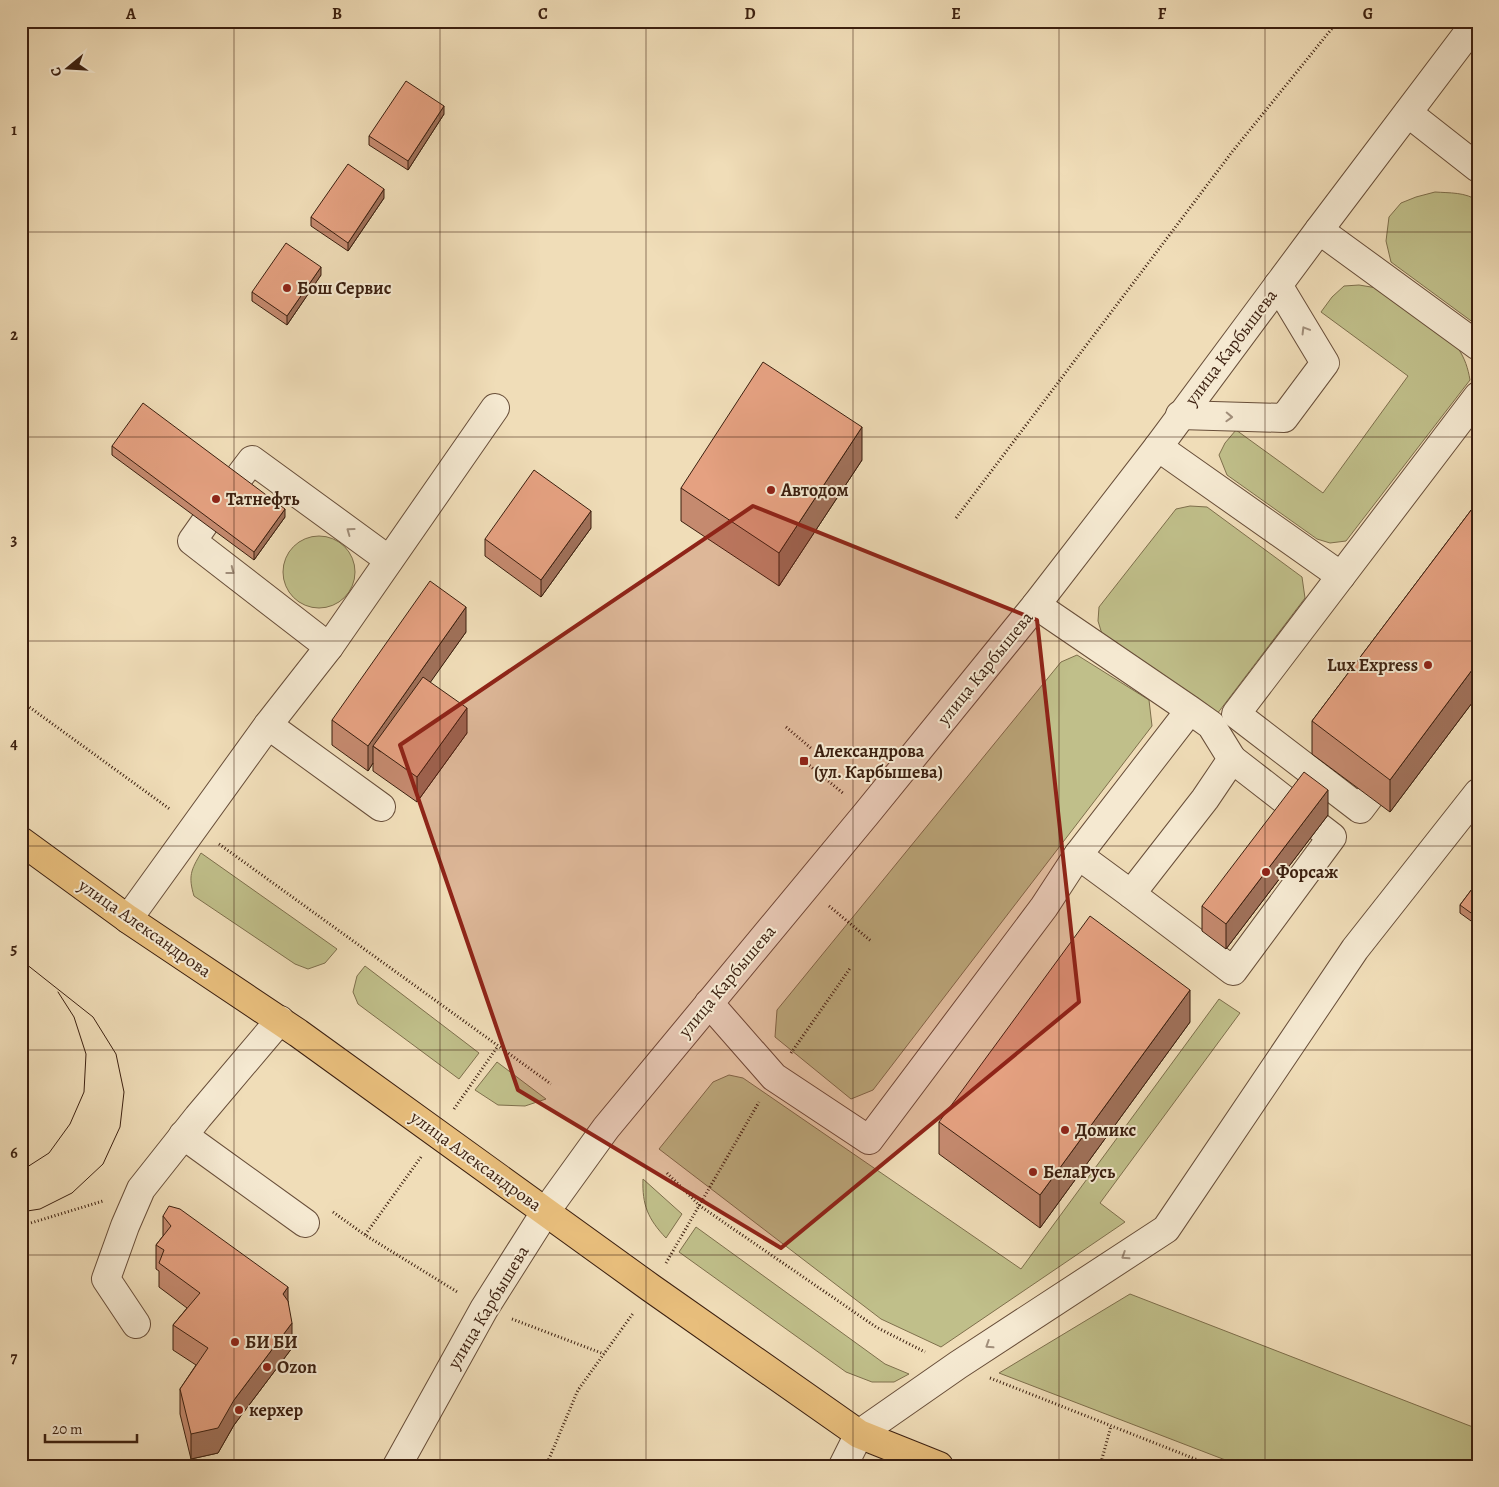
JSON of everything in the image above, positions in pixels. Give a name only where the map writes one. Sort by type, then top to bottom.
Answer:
[{"type":"main road","name":"улица Александрова","points":[[21,840],[128,919],[280,1020],[651,1288],[858,1434],[939,1466]]},
{"type":"street","name":"улица Карбышева","points":[[397,1466],[484,1309],[546,1211],[606,1128],[867,813],[1036,605],[1158,446],[1318,230],[1477,21]]},
{"type":"street","points":[[1408,113],[1478,168]]},
{"type":"street","points":[[1318,230],[1478,346]]},
{"type":"street","points":[[1180,415],[1284,418],[1325,363],[1278,285]]},
{"type":"street","points":[[1404,750],[1360,809],[1236,714],[1478,396]]},
{"type":"street","points":[[128,919],[268,725],[329,647],[495,408]]},
{"type":"street","points":[[1158,446],[1341,576]]},
{"type":"street","points":[[236,481],[252,460],[389,560]]},
{"type":"street","points":[[204,524],[192,541],[329,647]]},
{"type":"street","points":[[1036,605],[1211,725],[1232,759],[1295,808]]},
{"type":"street","points":[[709,1003],[774,1077],[869,1140],[1044,908],[1078,855],[1190,710]]},
{"type":"street","points":[[268,725],[381,807]]},
{"type":"street","points":[[1131,894],[1205,799],[1232,759]]},
{"type":"street","points":[[843,1466],[858,1434],[958,1365],[1166,1230],[1355,949],[1478,793]]},
{"type":"street","points":[[1078,855],[1232,971],[1332,837],[1319,827]]},
{"type":"street","points":[[136,1324],[106,1279],[125,1226],[141,1189],[183,1135],[280,1020]]},
{"type":"street","points":[[183,1135],[305,1222]]},
{"type":"path","points":[[956,518],[1232,152],[1338,21]]},
{"type":"path","points":[[21,700],[551,1084]]},
{"type":"path","points":[[786,727],[812,749]]},
{"type":"path","points":[[804,761],[867,813]]},
{"type":"path","points":[[806,886],[871,941]]},
{"type":"path","points":[[546,1466],[578,1390],[651,1288],[774,1077],[851,967]]},
{"type":"path","points":[[498,1046],[365,1235],[484,1309],[604,1354]]},
{"type":"path","points":[[667,1173],[700,1206],[876,1327],[928,1353]]},
{"type":"path","points":[[21,1226],[141,1189]]},
{"type":"path","points":[[990,1378],[1213,1466]]},
{"type":"path","points":[[1100,1466],[1111,1426]]},
{"type":"highlighted area","points":[[753,506],[1037,620],[1079,1002],[781,1248],[518,1090],[400,745]]},
{"type":"shaded area","points":[[1435,192],[1463,194],[1478,201],[1478,326],[1391,262],[1386,241],[1389,217],[1401,203]]},
{"type":"shaded area","points":[[1359,285],[1377,288],[1458,348],[1466,364],[1470,380],[1346,541],[1330,543],[1317,539],[1227,475],[1219,455],[1225,443],[1236,430],[1323,493],[1408,376],[1321,312],[1332,297],[1344,286]]},
{"type":"shaded area","points":[[1190,506],[1207,507],[1302,577],[1305,598],[1214,718],[1102,634],[1098,621],[1099,607],[1176,509]]},
{"type":"shaded area","points":[[319,536],[339,542],[349,552],[355,572],[349,592],[339,602],[319,608],[299,602],[289,592],[283,572],[289,552],[299,542]]},
{"type":"shaded area","points":[[1077,655],[1149,700],[1152,726],[873,1090],[851,1099],[775,1037],[777,1010],[1061,662]]},
{"type":"shaded area","points":[[201,853],[337,949],[325,963],[308,969],[295,964],[194,896],[191,878]]},
{"type":"shaded area","points":[[365,966],[479,1053],[459,1079],[358,1004],[353,992],[357,976]]},
{"type":"shaded area","points":[[1219,999],[1240,1013],[1100,1203],[1125,1222],[941,1347],[881,1319],[659,1149],[713,1082],[729,1075],[743,1078],[1021,1269]]},
{"type":"shaded area","points":[[497,1062],[546,1099],[525,1106],[498,1105],[475,1090]]},
{"type":"shaded area","points":[[643,1179],[682,1214],[666,1238],[647,1211]]},
{"type":"shaded area","points":[[696,1227],[885,1364],[909,1374],[894,1382],[872,1382],[846,1372],[679,1252]]},
{"type":"shaded area","points":[[1130,1294],[1478,1429],[1478,1466],[1241,1466],[999,1373]]},
{"type":"building","points":[[406,81],[444,106],[408,161],[369,136]]},
{"type":"building","points":[[348,164],[384,189],[348,243],[311,217]]},
{"type":"building","name":"Бош Сервис","points":[[286,243],[321,267],[287,316],[252,292]]},
{"type":"building","name":"Автодом","points":[[763,362],[862,427],[779,553],[681,488]]},
{"type":"building","name":"Татнефть","points":[[143,403],[285,509],[254,552],[112,446]]},
{"type":"building","points":[[534,470],[591,511],[541,580],[485,539]]},
{"type":"building","name":"Lux Express","points":[[1478,501],[1478,662],[1390,780],[1312,721]]},
{"type":"building","points":[[430,581],[466,607],[368,746],[332,720]]},
{"type":"building","points":[[423,677],[467,708],[417,777],[373,746]]},
{"type":"building","points":[[1304,772],[1328,790],[1226,924],[1202,906]]},
{"type":"building","points":[[1478,881],[1478,918],[1460,905]]},
{"type":"building","points":[[1090,916],[1190,990],[1040,1195],[939,1122]]},
{"type":"building","name":"БИ БИ","points":[[169,1206],[180,1209],[288,1287],[283,1294],[288,1301],[292,1323],[234,1400],[218,1428],[191,1434],[180,1389],[208,1348],[173,1325],[200,1293],[159,1263],[164,1250],[156,1245],[171,1226],[163,1216]]},
{"type":"tram line","points":[[21,960],[93,1017],[116,1054],[124,1092],[120,1127],[103,1164],[72,1193],[40,1209],[21,1212]]},
{"type":"tram line","points":[[21,1171],[49,1153],[70,1124],[84,1092],[86,1054],[74,1017],[58,992]]},
{"type":"place","name":"Бош Сервис","points":[[287,288]]},
{"type":"place","name":"Автодом","points":[[771,490]]},
{"type":"place","name":"Татнефть","points":[[216,499]]},
{"type":"place","name":"Lux Express","points":[[1428,665]]},
{"type":"place","name":"Александрова (ул. Карбышева)","points":[[804,761]]},
{"type":"place","name":"Форсаж","points":[[1266,872]]},
{"type":"place","name":"Домикс","points":[[1065,1130]]},
{"type":"place","name":"БелаРусь","points":[[1033,1172]]},
{"type":"place","name":"БИ БИ","points":[[235,1342]]},
{"type":"place","name":"Ozon","points":[[267,1367]]},
{"type":"place","name":"керхер","points":[[239,1410]]}]
